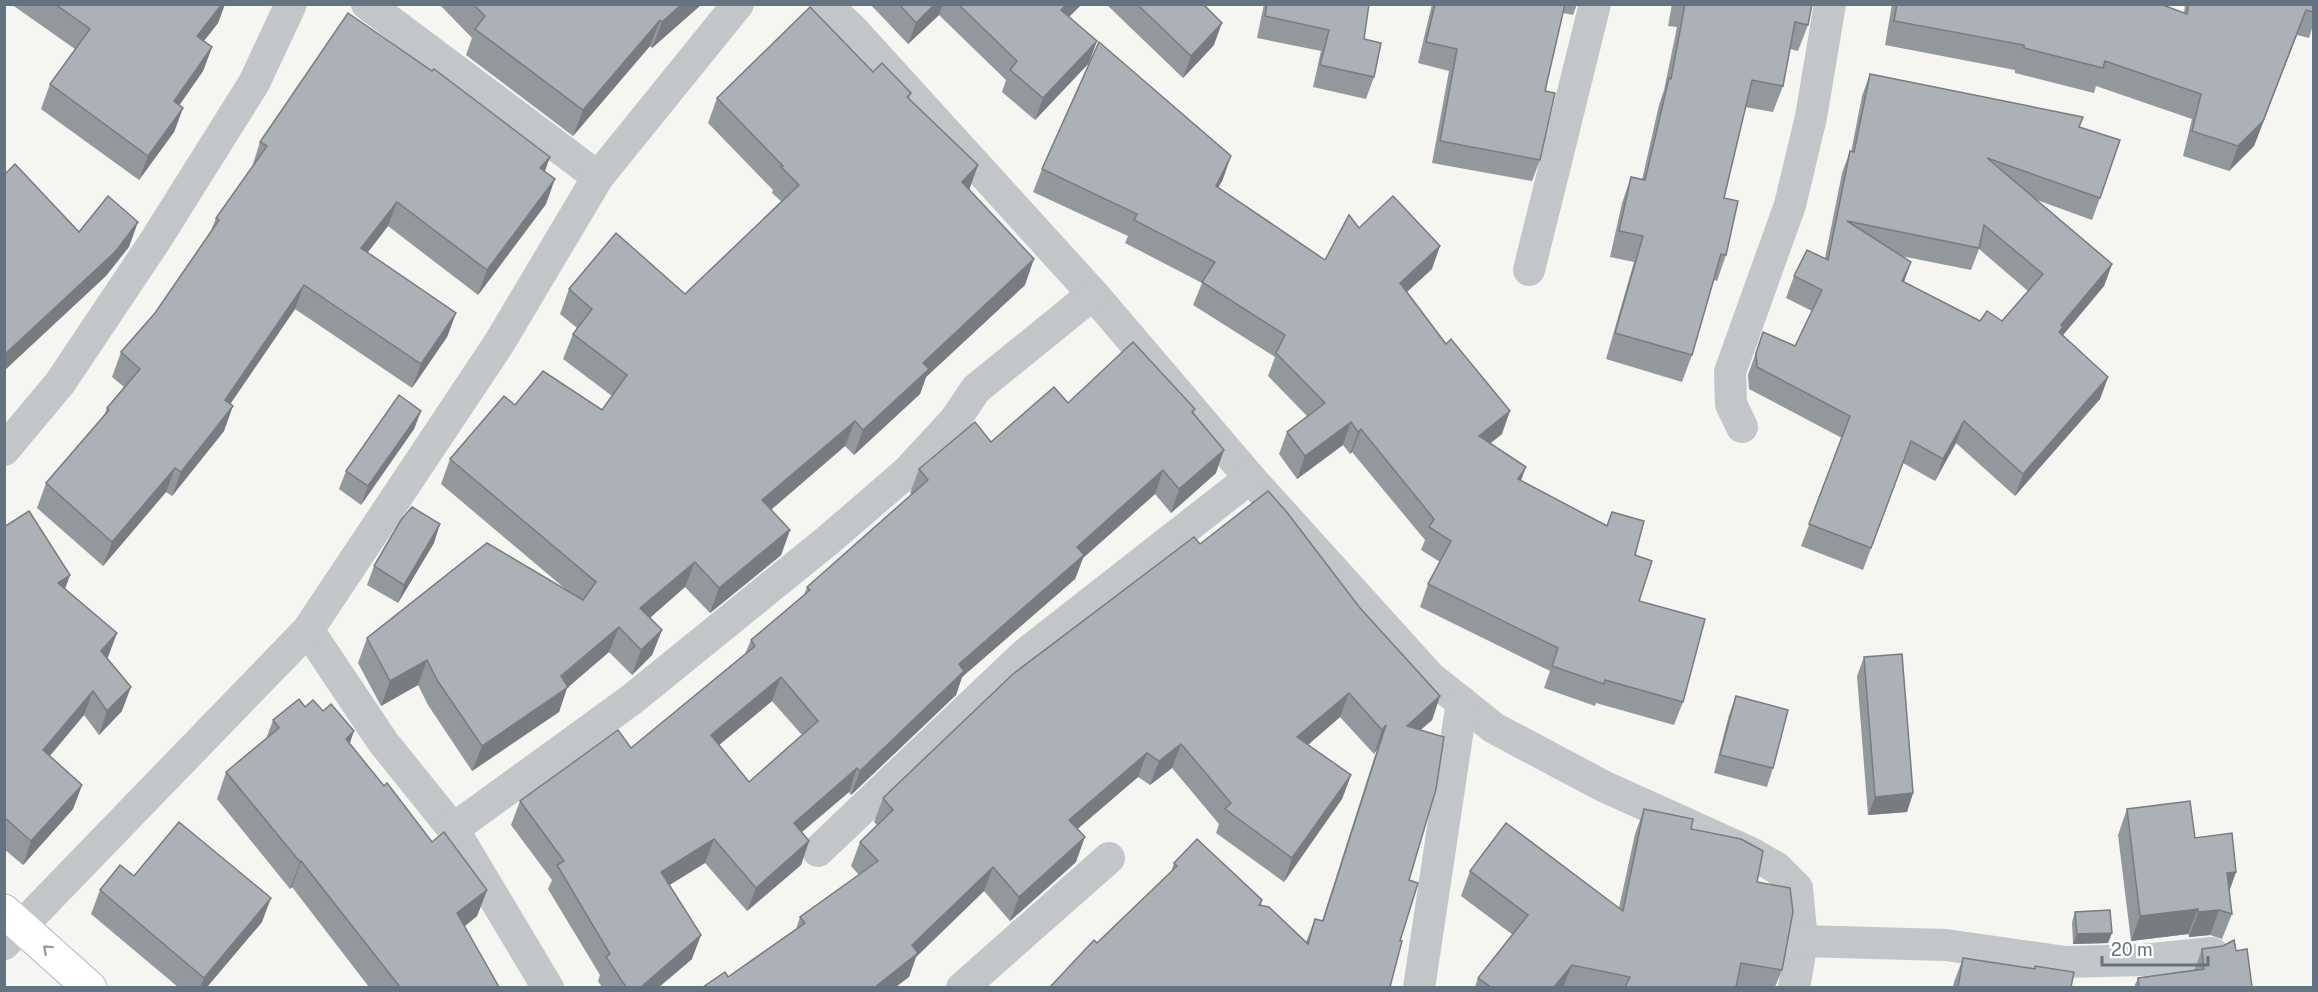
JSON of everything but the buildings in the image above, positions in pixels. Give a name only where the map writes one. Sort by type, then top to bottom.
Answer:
[{"type":"highway","points":[[10,926],[90,987]]},
{"type":"street","points":[[4,450],[60,383],[155,242],[254,84],[291,4]]},
{"type":"street","points":[[367,4],[598,177]]},
{"type":"street","points":[[10,926],[308,630],[498,345],[598,177],[738,4]]},
{"type":"street","points":[[825,4],[852,28],[1093,294],[1250,478],[1430,677],[1494,728],[1603,786],[1749,852],[1777,868],[1797,888],[1803,941],[1794,987]]},
{"type":"street","points":[[1528,270],[1595,4]]},
{"type":"street","points":[[1742,427],[1731,404],[1730,372],[1790,206],[1811,117],[1830,4]]},
{"type":"street","points":[[453,828],[631,700],[827,541],[906,473],[955,420],[976,389],[1093,294]]},
{"type":"street","points":[[818,851],[1025,654],[1250,478]]},
{"type":"street","points":[[308,630],[383,742],[453,828],[548,987]]},
{"type":"street","points":[[1419,987],[1462,702]]},
{"type":"street","points":[[962,987],[1109,858]]},
{"type":"street","points":[[1803,941],[1946,945],[2065,962],[2143,960],[2212,953]]}]
